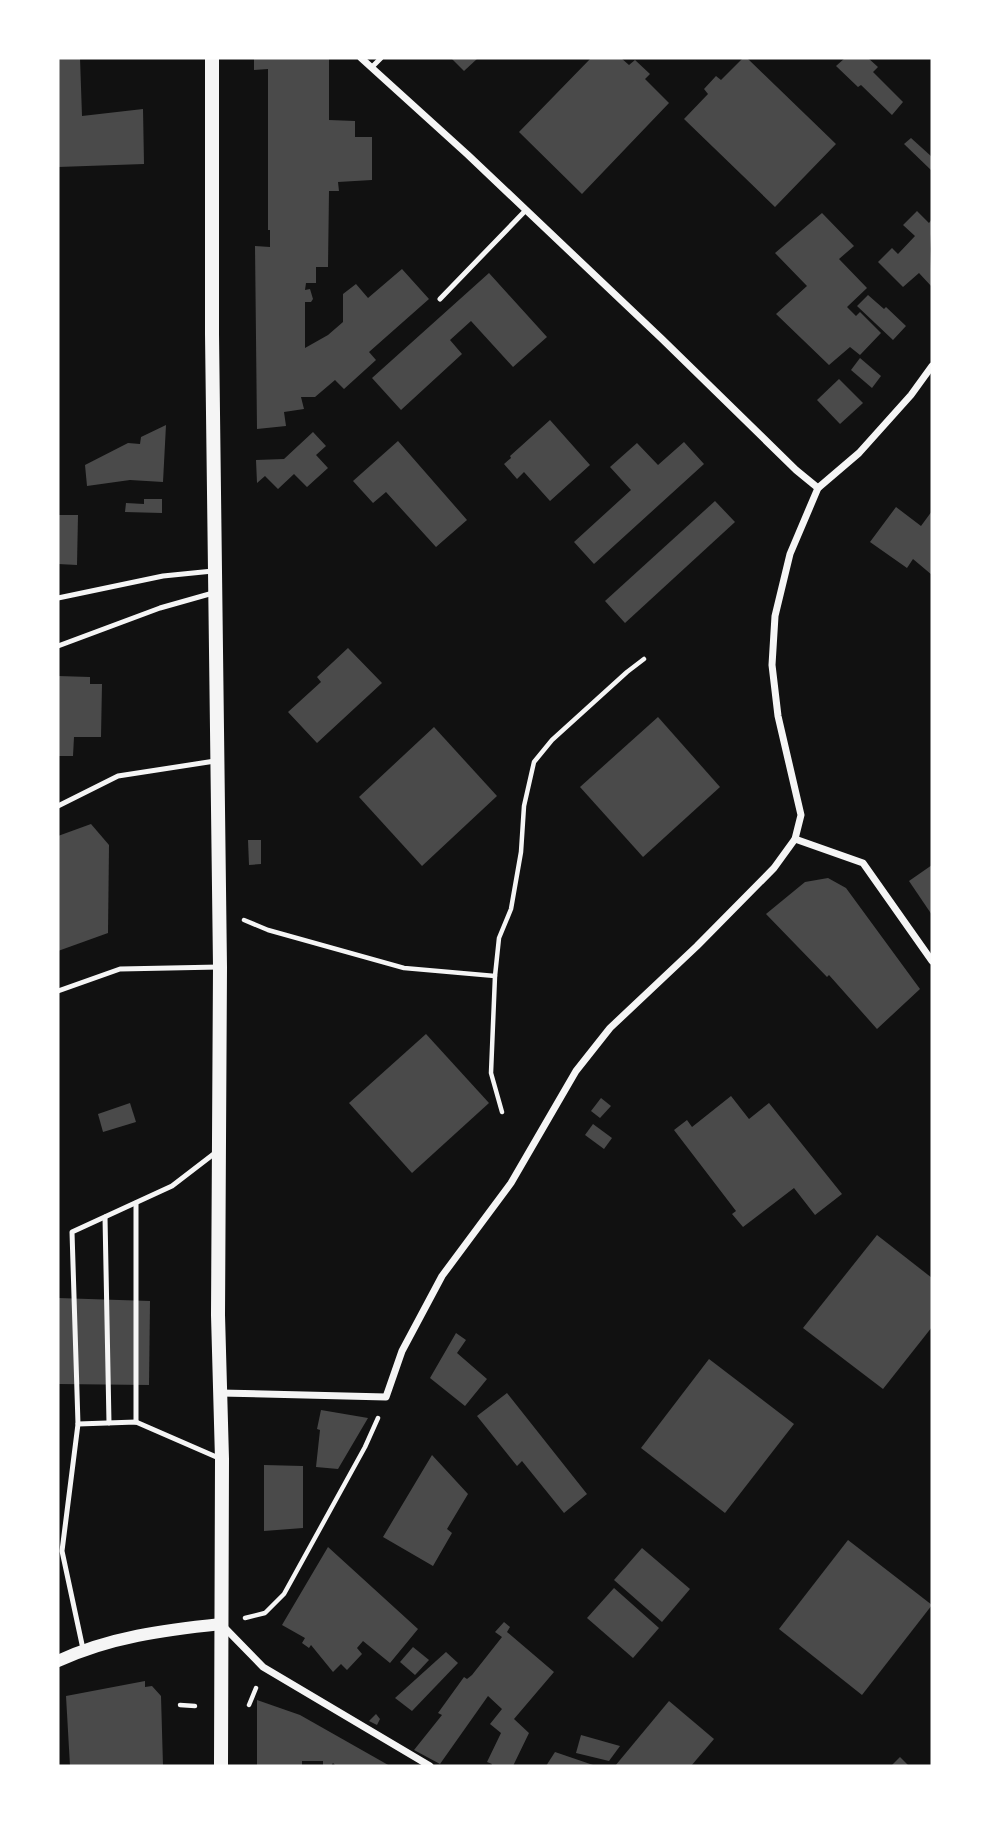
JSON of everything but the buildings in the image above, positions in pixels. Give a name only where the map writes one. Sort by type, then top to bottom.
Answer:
[{"type":"main road","points":[[212,58],[212,334],[219,761],[217,1150],[222,1459],[221,1766]]},
{"type":"street","points":[[361,58],[818,488]]},
{"type":"street","points":[[219,1393],[386,1397],[406,1342],[443,1276],[511,1183],[576,1071],[610,1028],[774,868],[794,839],[800,815],[774,690],[772,665],[775,616],[790,554],[818,488],[859,453],[911,395],[932,366]]},
{"type":"street","points":[[794,839],[863,863],[932,961]]},
{"type":"street","points":[[58,1661],[83,1650],[153,1631],[220,1624],[263,1667],[429,1766]]},
{"type":"lane","points":[[372,67],[381,58]]},
{"type":"lane","points":[[440,299],[525,211]]},
{"type":"lane","points":[[58,598],[163,576],[216,570]]},
{"type":"lane","points":[[58,646],[160,608],[216,592]]},
{"type":"lane","points":[[58,806],[118,776],[219,761]]},
{"type":"lane","points":[[58,991],[120,969],[220,967]]},
{"type":"lane","points":[[83,1650],[62,1551],[78,1424],[72,1232],[172,1186],[217,1150]]},
{"type":"lane","points":[[135,1203],[136,1422]]},
{"type":"lane","points":[[105,1217],[109,1423]]},
{"type":"lane","points":[[78,1424],[136,1422],[222,1459]]},
{"type":"path","points":[[502,1112],[491,1073],[495,976],[499,938],[511,909],[522,852],[524,806],[534,762],[552,740],[644,659]]},
{"type":"path","points":[[234,915],[268,930],[404,968],[495,976]]},
{"type":"path","points":[[220,1624],[265,1613],[284,1594],[365,1447],[386,1397]]}]
